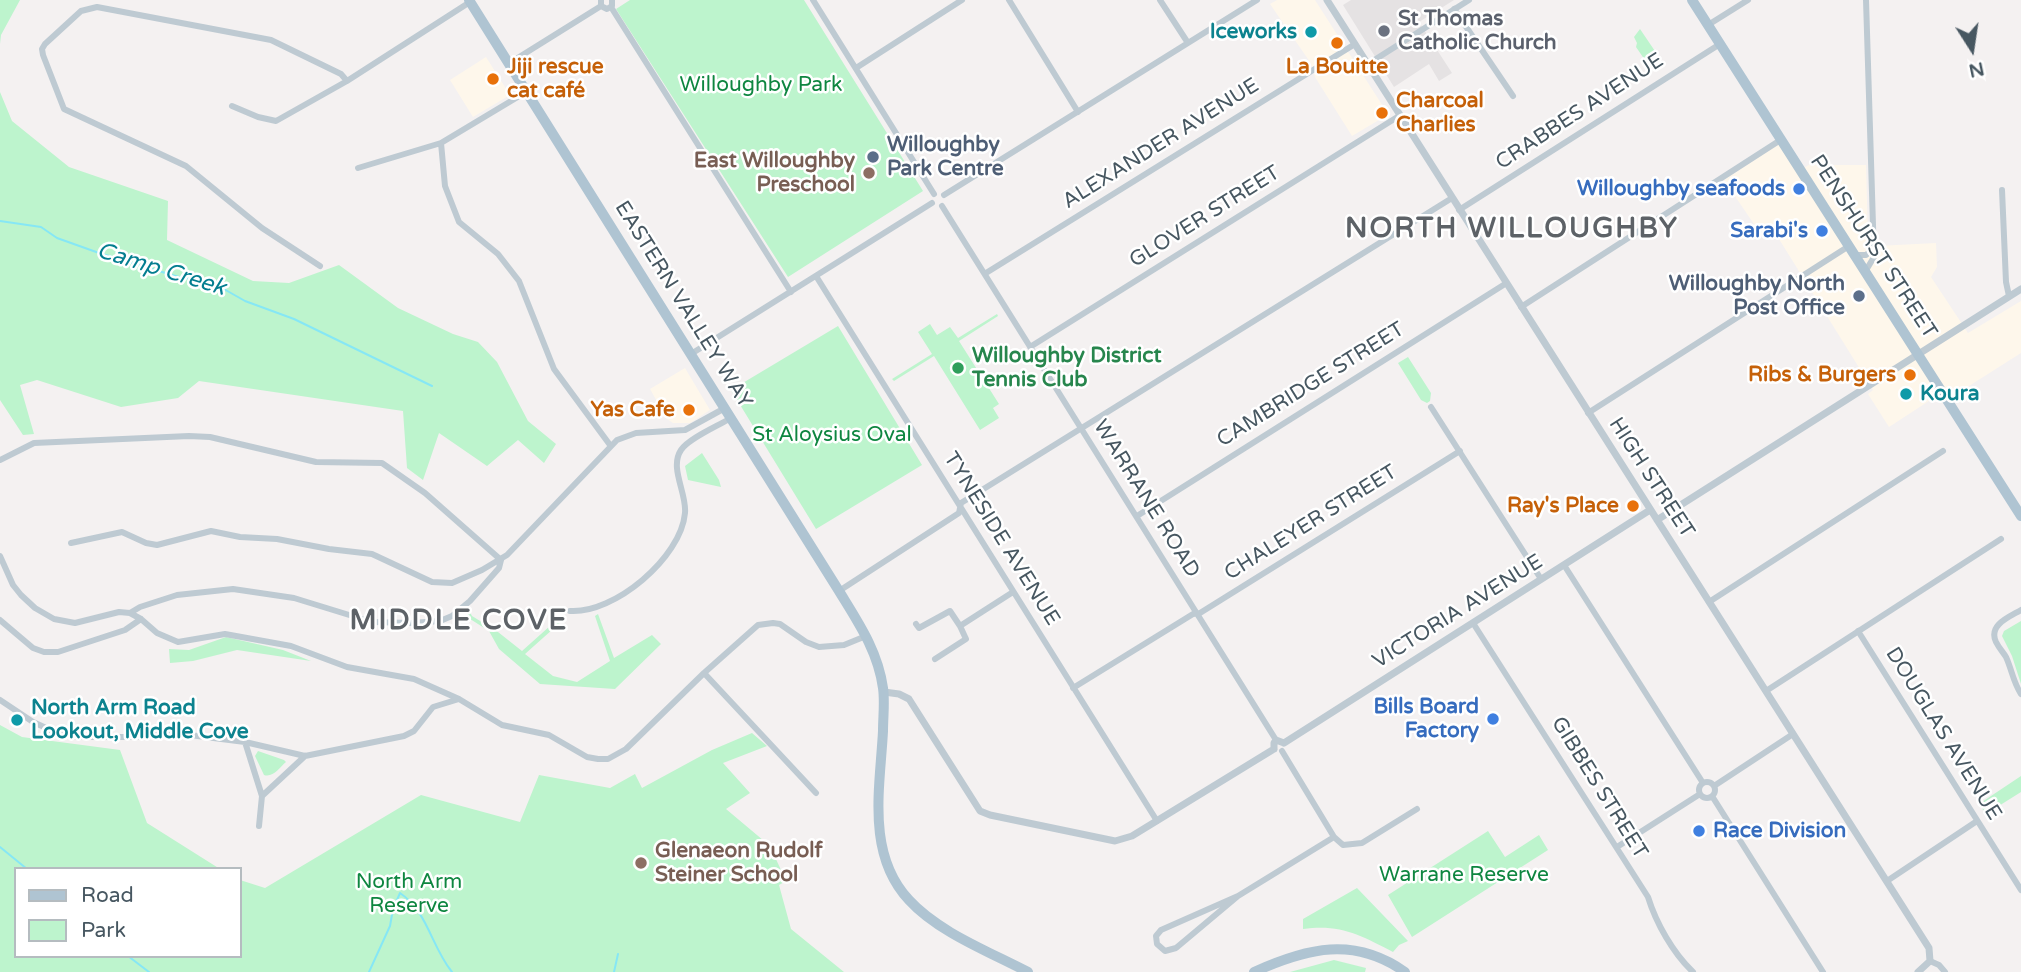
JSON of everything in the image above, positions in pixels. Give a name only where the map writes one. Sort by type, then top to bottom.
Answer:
[{"type":"main road","name":"PENSHURST STREET","points":[[1692,0],[2021,516]]},
{"type":"main road","name":"EASTERN VALLEY WAY","points":[[469,1],[866,636],[877,662],[884,692],[879,826],[883,852],[890,872],[908,900],[928,917],[1028,972]]},
{"type":"main road","points":[[1254,972],[1298,954],[1344,949],[1383,958],[1405,972]]},
{"type":"street","points":[[691,355],[932,203],[934,194],[814,0]]},
{"type":"street","points":[[856,68],[962,0]]},
{"type":"street","points":[[1009,0],[1078,112]]},
{"type":"street","points":[[1160,0],[1188,43]]},
{"type":"street","points":[[934,194],[944,195],[1257,0]]},
{"type":"street","name":"HIGH STREET","points":[[1327,0],[1505,284],[1887,881],[1929,948],[1930,961]]},
{"type":"street","points":[[1368,64],[1469,0]]},
{"type":"street","points":[[1708,25],[1748,0]]},
{"type":"street","points":[[1865,272],[1874,257],[1866,0]]},
{"type":"street","points":[[232,106],[276,121],[347,81],[469,1]]},
{"type":"street","points":[[508,64],[601,3],[607,9],[611,4],[790,292]]},
{"type":"street","points":[[320,266],[262,229],[186,166],[64,109],[42,49],[81,11],[97,7],[271,40],[341,74],[347,81]]},
{"type":"street","points":[[1454,9],[1513,96]]},
{"type":"street","name":"ALEXANDER AVENUE","points":[[986,273],[1354,44]]},
{"type":"street","name":"CRABBES AVENUE","points":[[1459,210],[1720,44]]},
{"type":"street","points":[[358,168],[441,143],[526,92]]},
{"type":"street","name":"GLOVER STREET","points":[[1030,347],[1399,116]]},
{"type":"street","points":[[1521,307],[1782,139]]},
{"type":"street","points":[[441,143],[445,186],[459,222],[498,254],[519,281],[554,369],[610,445]]},
{"type":"street","points":[[2001,190],[2006,282],[2010,296]]},
{"type":"street","points":[[932,203],[942,206],[945,202],[944,195]]},
{"type":"street","points":[[839,591],[959,513],[961,503],[1452,198]]},
{"type":"street","name":"WARRANE ROAD","points":[[942,206],[1335,837],[1343,845],[1362,843],[1417,809]]},
{"type":"street","points":[[1588,413],[1852,251],[1866,255],[1873,249]]},
{"type":"street","name":"TYNESIDE AVENUE","points":[[816,276],[1157,821]]},
{"type":"street","name":"CAMBRIDGE STREET","points":[[1137,516],[1505,284]]},
{"type":"street","points":[[1657,520],[2021,289]]},
{"type":"street","points":[[1431,407],[1541,579]]},
{"type":"street","points":[[71,543],[122,532],[146,544],[157,545],[211,531],[372,554],[424,579],[442,583],[461,580],[501,560],[610,445],[636,433],[685,430],[725,408]]},
{"type":"street","points":[[570,611],[592,610],[610,602],[629,591],[655,568],[680,534],[685,514],[677,459],[682,448],[731,418]]},
{"type":"street","points":[[0,460],[34,443],[189,436],[222,439],[316,461],[382,463],[425,493],[501,560]]},
{"type":"street","name":"CHALEYER STREET","points":[[1073,688],[1460,451]]},
{"type":"street","points":[[1709,602],[1943,451]]},
{"type":"street","name":"VICTORIA AVENUE","points":[[884,692],[900,694],[909,699],[972,801],[984,813],[1115,841],[1128,838],[1279,746],[1650,510]]},
{"type":"street","points":[[1766,691],[2001,539]]},
{"type":"street","points":[[0,556],[13,586],[54,619],[75,622],[119,612],[130,613],[157,633],[178,642],[225,634],[291,646],[347,667],[414,679],[459,699],[502,725],[537,731],[587,757],[608,759],[626,749],[752,628],[765,623],[786,627],[818,648],[848,644],[866,636]]},
{"type":"street","points":[[130,613],[177,595],[233,589],[294,598],[372,622],[440,621],[453,616],[470,601],[499,568],[501,560]]},
{"type":"street","points":[[1564,565],[1703,783]]},
{"type":"street","points":[[960,626],[1013,592]]},
{"type":"street","points":[[2021,610],[1998,625],[1994,632],[1995,640],[2010,667],[2012,681],[2021,694]]},
{"type":"street","points":[[916,624],[919,628],[950,611],[960,626],[966,639],[935,659]]},
{"type":"street","points":[[0,621],[33,648],[44,652],[58,652],[125,630],[141,619]]},
{"type":"street","name":"GIBBES STREET","points":[[1473,623],[1648,897],[1653,915],[1693,972]]},
{"type":"street","name":"DOUGLAS AVENUE","points":[[1858,631],[2021,890]]},
{"type":"street","points":[[704,673],[816,793]]},
{"type":"street","points":[[0,700],[33,722],[55,732],[79,737],[134,737],[174,733],[245,742],[305,756],[404,736],[414,731],[433,707],[459,699]]},
{"type":"street","points":[[1714,786],[1793,734]]},
{"type":"street","points":[[245,742],[262,796],[259,825]]},
{"type":"street","points":[[262,796],[305,756]]},
{"type":"street","points":[[1703,783],[1708,782],[1714,786]]},
{"type":"street","points":[[1700,794],[1699,789],[1703,783]]},
{"type":"street","points":[[1700,794],[1707,798],[1712,796],[1714,786]]},
{"type":"street","points":[[1617,847],[1700,794]]},
{"type":"street","points":[[1712,796],[1823,972]]},
{"type":"street","points":[[1887,881],[1978,821]]},
{"type":"street","points":[[1238,896],[1176,948],[1165,951],[1157,944],[1156,936],[1161,930],[1238,896],[1335,837]]},
{"type":"street","points":[[1918,972],[1930,961],[1945,972]]},
{"type":"shaded area","points":[[1277,0],[1315,0],[1386,111],[1384,117],[1352,136],[1315,77],[1310,62],[1270,4]]},
{"type":"shaded area","points":[[1351,0],[1454,0],[1419,22],[1452,73],[1439,81],[1429,64],[1394,87],[1343,5]]},
{"type":"shaded area","points":[[486,57],[510,95],[473,117],[450,80]]},
{"type":"shaded area","points":[[1779,144],[1797,172],[1824,156],[1830,165],[1866,165],[1868,240],[1877,246],[1936,243],[1937,267],[1931,277],[1968,333],[2021,301],[2021,353],[1958,393],[1954,388],[1889,427],[1868,394],[1873,390],[1769,223],[1758,230],[1724,180]]},
{"type":"shaded area","points":[[685,368],[710,410],[690,423],[673,423],[667,419],[650,389]]},
{"type":"green space","points":[[0,0],[20,0],[1,35],[0,44]]},
{"type":"green space","name":"Willoughby Park","points":[[630,0],[804,0],[923,191],[788,277],[616,9]]},
{"type":"green space","points":[[1640,29],[1661,60],[1656,66],[1649,66],[1636,47],[1634,37]]},
{"type":"green space","points":[[0,92],[12,121],[69,167],[168,201],[167,240],[253,281],[289,283],[339,265],[398,308],[453,334],[478,342],[497,362],[528,421],[556,444],[544,463],[518,440],[487,466],[439,433],[423,480],[407,468],[403,411],[199,381],[178,398],[121,407],[37,380],[20,385],[34,434],[23,435],[0,400]]},
{"type":"green space","name":"Willoughby District Tennis Club","points":[[997,314],[998,316],[959,341],[999,404],[993,408],[999,418],[980,430],[934,356],[894,381],[892,379],[932,354],[918,332],[930,324],[937,335],[950,327],[958,338]]},
{"type":"green space","name":"St Aloysius Oval","points":[[838,326],[922,465],[816,529],[731,390]]},
{"type":"green space","points":[[1408,357],[1431,393],[1427,403],[1421,400],[1398,363]]},
{"type":"green space","points":[[702,453],[721,487],[688,480],[685,466]]},
{"type":"green space","points":[[467,607],[472,616],[522,651],[560,617],[562,621],[525,654],[553,676],[577,682],[610,661],[595,616],[598,614],[614,658],[652,635],[661,644],[615,689],[540,684],[499,649],[489,631],[467,617]]},
{"type":"green space","points":[[2021,621],[2021,684],[2002,636],[2004,631]]},
{"type":"green space","points":[[226,637],[283,650],[311,661],[237,650],[193,661],[170,663],[169,649],[189,650]]},
{"type":"green space","name":"North Arm Reserve","points":[[0,725],[22,737],[120,750],[147,823],[217,867],[14,867],[14,958],[242,958],[242,881],[265,888],[421,795],[520,822],[539,775],[610,788],[635,774],[642,788],[712,750],[752,733],[767,746],[723,763],[750,793],[726,809],[770,846],[786,881],[779,885],[791,929],[844,972],[0,972]]},
{"type":"green space","points":[[258,751],[286,762],[273,774],[264,775],[255,756]]},
{"type":"green space","points":[[2021,776],[2021,792],[1986,814],[1979,804]]},
{"type":"green space","name":"Warrane Reserve","points":[[1488,831],[1505,857],[1539,835],[1548,850],[1412,937],[1388,895]]},
{"type":"green space","points":[[1357,888],[1408,941],[1393,952],[1350,932],[1328,928],[1303,929],[1303,919]]},
{"type":"green space","points":[[1334,960],[1366,968],[1365,972],[1290,972]]},
{"type":"waterway","name":"Camp Creek","points":[[0,221],[41,227],[57,238],[99,253],[182,278],[208,280],[245,301],[294,319],[432,386]]},
{"type":"waterway","points":[[0,847],[25,867]]},
{"type":"waterway","points":[[369,972],[390,926],[400,893],[423,919],[452,972]]},
{"type":"waterway","points":[[614,972],[618,954]]},
{"type":"waterway","points":[[131,958],[149,972]]},
{"type":"place","name":"St Thomas Catholic Church","points":[[1384,31]]},
{"type":"place","name":"Iceworks","points":[[1311,32]]},
{"type":"place","name":"La Bouitte","points":[[1337,43]]},
{"type":"place","name":"Jiji rescue cat café","points":[[493,79]]},
{"type":"place","name":"Charcoal Charlies","points":[[1382,113]]},
{"type":"place","name":"Willoughby Park Centre","points":[[873,157]]},
{"type":"place","name":"East Willoughby Preschool","points":[[869,173]]},
{"type":"place","name":"Willoughby seafoods","points":[[1799,189]]},
{"type":"place","name":"Sarabi's","points":[[1822,231]]},
{"type":"place","name":"Willoughby North Post Office","points":[[1859,296]]},
{"type":"place","name":"Willoughby District Tennis Club","points":[[958,368]]},
{"type":"place","name":"Ribs & Burgers","points":[[1910,375]]},
{"type":"place","name":"Koura","points":[[1906,394]]},
{"type":"place","name":"Yas Cafe","points":[[689,410]]},
{"type":"place","name":"Ray's Place","points":[[1633,506]]},
{"type":"place","name":"Bills Board Factory","points":[[1493,719]]},
{"type":"place","name":"North Arm Road Lookout, Middle Cove","points":[[17,720]]},
{"type":"place","name":"Race Division","points":[[1699,831]]},
{"type":"place","name":"Glenaeon Rudolf Steiner School","points":[[641,863]]},
{"type":"district","name":"NORTH WILLOUGHBY","points":[[1512,230]]},
{"type":"district","name":"MIDDLE COVE","points":[[459,622]]}]
